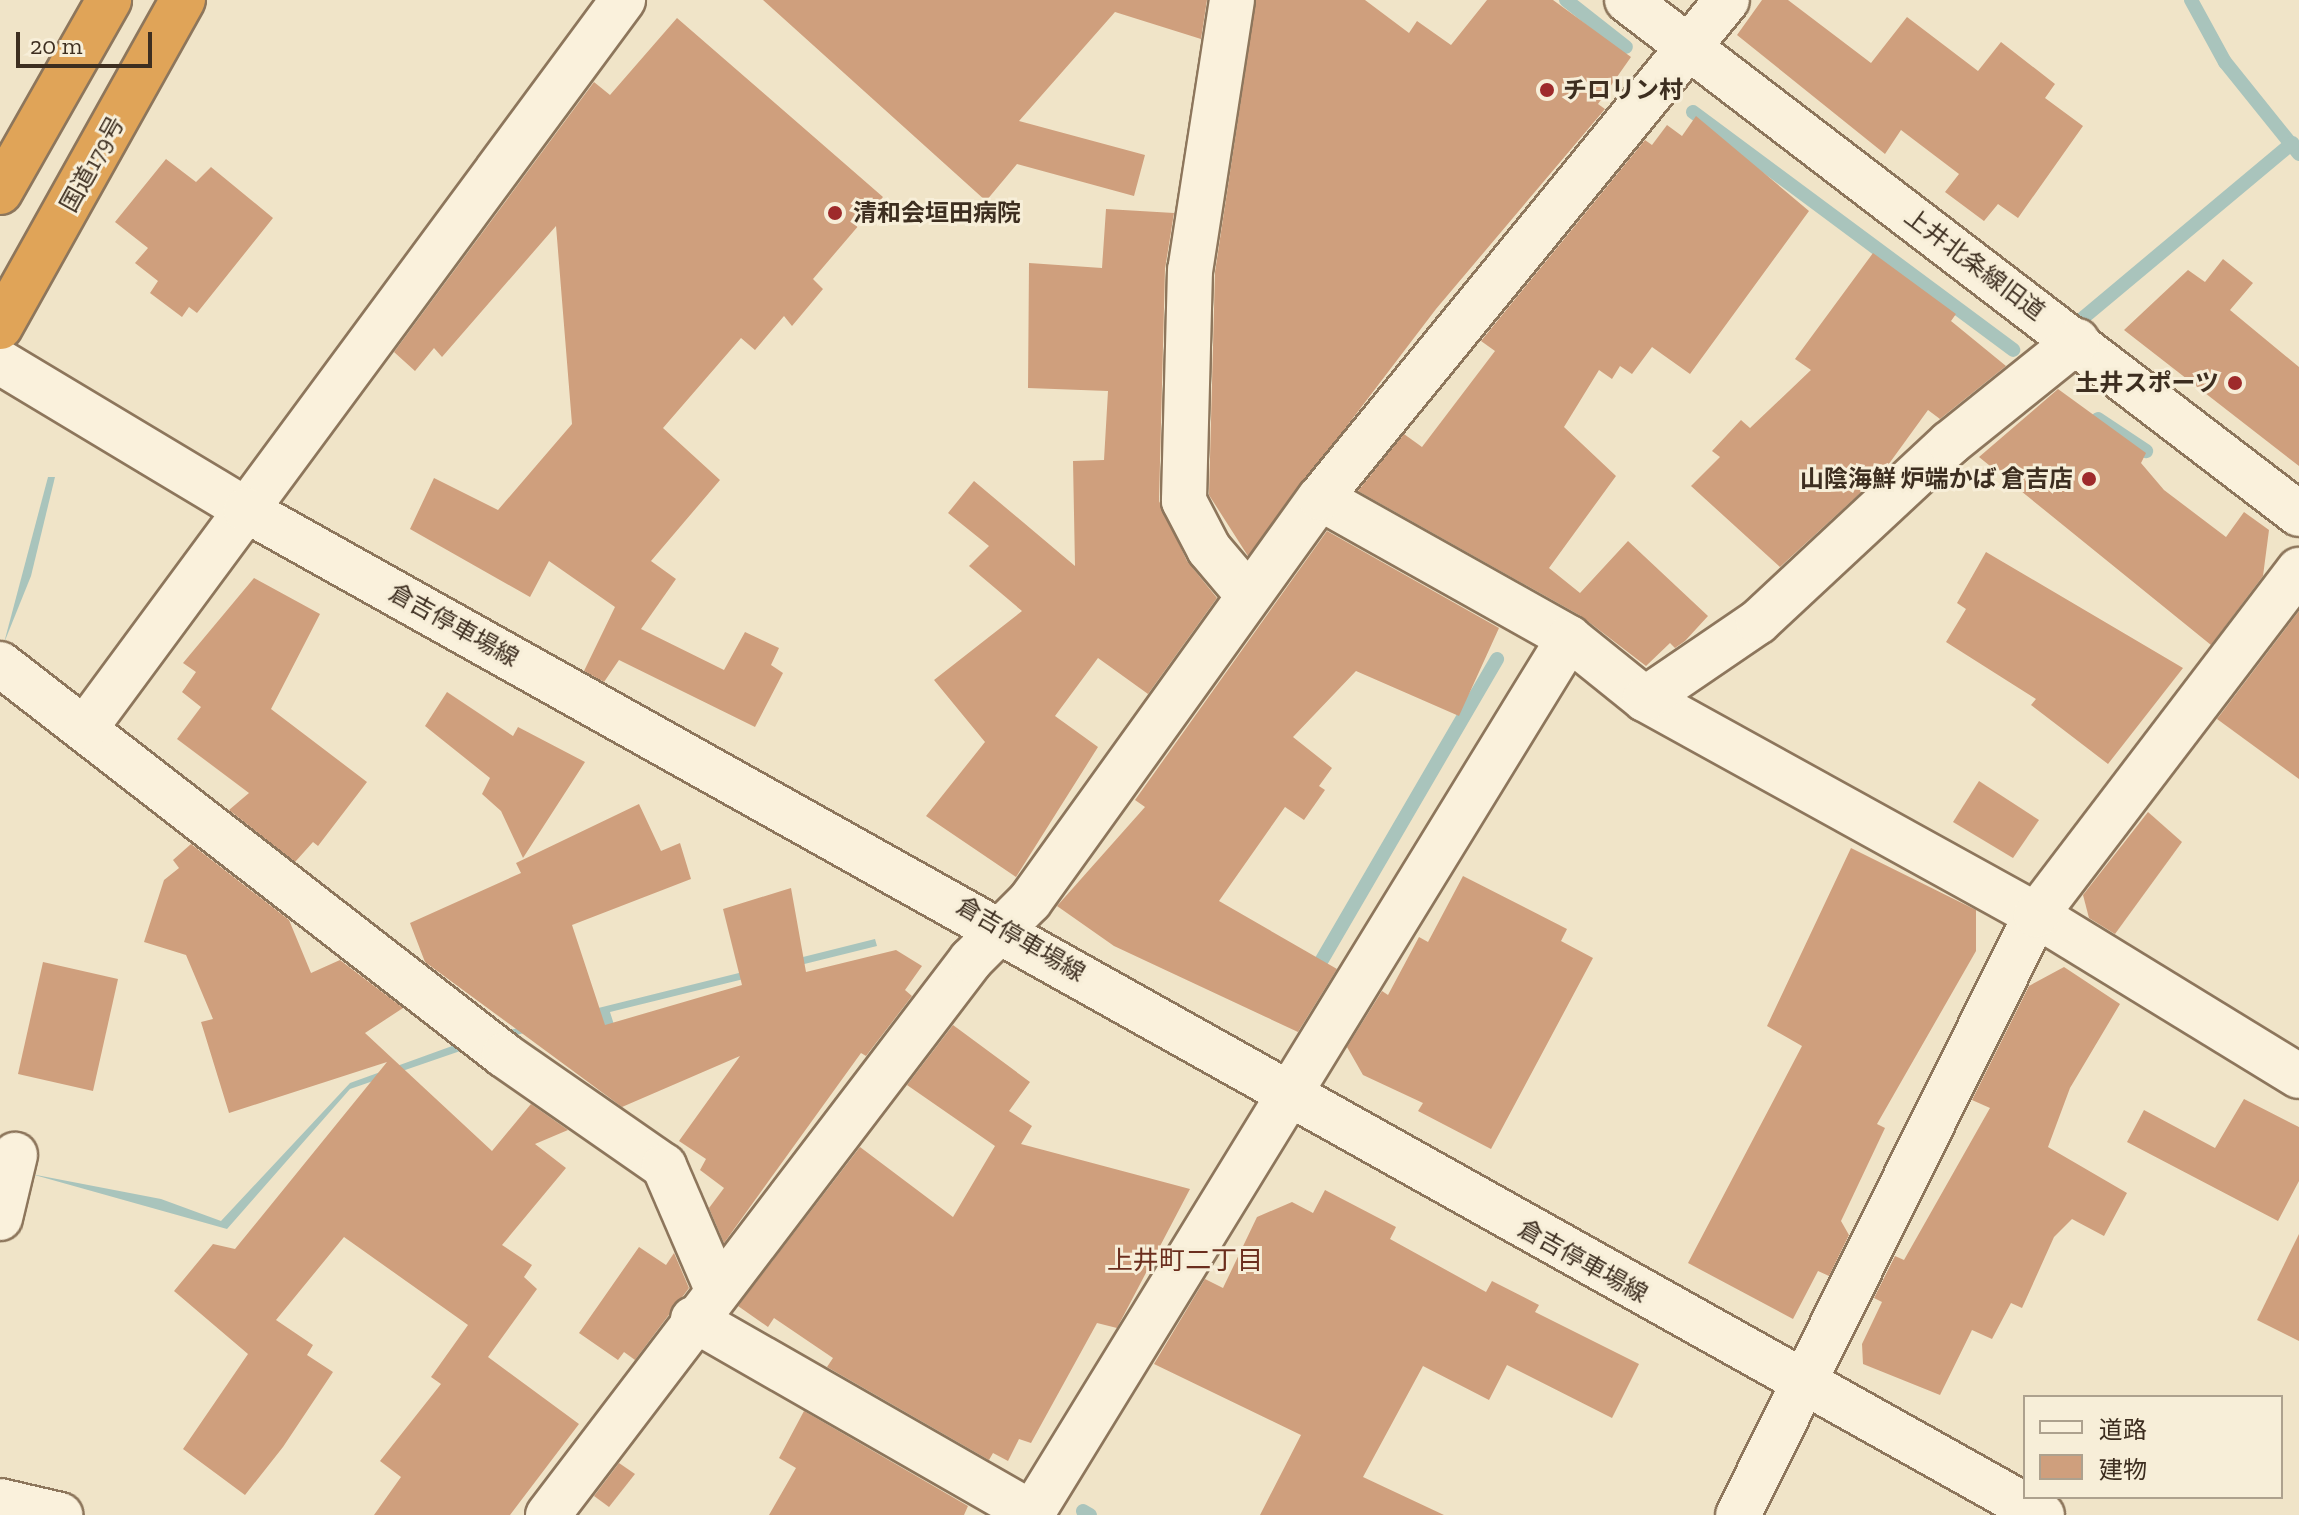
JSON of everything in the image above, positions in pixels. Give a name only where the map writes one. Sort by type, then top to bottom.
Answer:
[{"type":"highway","points":[[0,192],[109,0]]},
{"type":"highway","name":"国道179号","points":[[0,327],[183,0]]},
{"type":"street","points":[[86,727],[623,0]]},
{"type":"street","points":[[1232,0],[1190,270],[1184,501],[1209,549],[1247,594]]},
{"type":"street","name":"上井北条線旧道","points":[[1627,0],[2077,341],[2299,514]]},
{"type":"street","points":[[1675,0],[1688,46]]},
{"type":"street","points":[[548,1515],[705,1304],[971,960],[1006,929],[1247,594],[1320,498],[1727,0]]},
{"type":"street","points":[[1645,699],[1758,622],[1950,443],[2077,341]]},
{"type":"street","name":"倉吉停車場線","points":[[0,362],[246,510],[1006,929],[1289,1098],[2042,1515]]},
{"type":"street","points":[[1320,498],[1569,638],[1645,699],[2036,915],[2299,1076]]},
{"type":"street","points":[[1738,1515],[2036,915],[2299,570]]},
{"type":"street","points":[[0,664],[86,727],[504,1055],[664,1166],[705,1304],[1033,1514],[1569,638]]},
{"type":"street","points":[[0,1218],[15,1155]]},
{"type":"street","points":[[0,1501],[60,1515]]},
{"type":"water","points":[[48,477],[55,477],[31,576],[4,643]]},
{"type":"water","points":[[875,939],[877,946],[610,1012],[633,1085],[589,1017],[504,1038],[502,1032]]},
{"type":"water","points":[[466,1041],[469,1048],[350,1089],[227,1229],[31,1174],[161,1199],[221,1221],[350,1083]]},
{"type":"building","points":[[763,0],[1207,0],[1201,39],[1115,12],[1019,121],[1145,155],[1134,196],[1017,164],[986,201]]},
{"type":"building","points":[[1256,0],[1365,0],[1409,33],[1417,21],[1451,45],[1487,0],[1553,0],[1631,57],[1598,104],[1605,109],[1436,309],[1248,556],[1209,495],[1215,272]]},
{"type":"building","points":[[1762,0],[1788,0],[1871,63],[1907,17],[1978,71],[2001,42],[2055,84],[2045,98],[2083,126],[2018,218],[1998,204],[1984,221],[1945,192],[1959,174],[1901,130],[1885,154],[1737,35]]},
{"type":"building","points":[[677,18],[883,197],[813,279],[823,289],[792,326],[784,316],[755,350],[741,338],[663,428],[720,480],[651,561],[676,579],[641,629],[724,670],[745,632],[779,648],[771,665],[783,673],[755,727],[619,660],[604,682],[584,671],[615,607],[549,561],[530,597],[410,529],[434,478],[498,510],[572,424],[556,226],[442,357],[434,348],[415,371],[394,352],[594,82],[610,95]]},
{"type":"building","points":[[1696,116],[1809,211],[1690,374],[1652,347],[1632,374],[1620,366],[1612,379],[1599,370],[1564,427],[1616,476],[1549,568],[1580,593],[1628,541],[1708,616],[1685,641],[1675,648],[1670,643],[1646,666],[1581,616],[1358,491],[1404,434],[1422,447],[1495,351],[1481,341],[1645,140],[1652,145],[1667,125],[1682,136]]},
{"type":"building","points":[[166,159],[196,182],[211,167],[273,218],[197,313],[189,307],[182,317],[150,293],[158,281],[135,263],[148,248],[115,222]]},
{"type":"building","points":[[1106,209],[1174,213],[1165,269],[1159,501],[1187,561],[1217,598],[1148,694],[1098,658],[1055,716],[1098,747],[1016,877],[926,816],[985,742],[934,680],[1022,611],[969,566],[989,546],[948,513],[974,481],[1075,566],[1073,461],[1104,460],[1108,391],[1028,388],[1029,263],[1102,268]]},
{"type":"building","points":[[1873,253],[1956,314],[1951,321],[2006,366],[1940,419],[1928,410],[1883,472],[1780,567],[1691,486],[1720,457],[1712,451],[1741,420],[1750,428],[1811,370],[1795,359]]},
{"type":"building","points":[[2223,259],[2253,283],[2230,310],[2299,367],[2299,466],[2124,330],[2188,270],[2205,282]]},
{"type":"building","points":[[2058,389],[2146,453],[2141,463],[2164,490],[2226,537],[2244,512],[2269,530],[2263,576],[2211,645],[1979,457]]},
{"type":"building","points":[[1327,531],[1499,628],[1459,716],[1356,671],[1293,737],[1332,768],[1319,786],[1325,790],[1304,820],[1285,807],[1219,901],[1337,969],[1298,1032],[1114,946],[1057,906],[1145,807],[1135,800]]},
{"type":"building","points":[[1986,552],[2183,668],[2108,764],[2031,705],[2036,699],[1946,642],[1966,609],[1957,603]]},
{"type":"building","points":[[254,578],[320,614],[271,709],[367,782],[318,846],[313,842],[295,862],[229,810],[249,793],[177,739],[201,707],[182,692],[196,672],[183,663]]},
{"type":"building","points":[[2299,611],[2299,779],[2217,719]]},
{"type":"building","points":[[447,692],[513,736],[518,727],[585,762],[523,858],[501,811],[482,794],[490,778],[425,726]]},
{"type":"building","points":[[1979,781],[2039,820],[2013,858],[1953,822]]},
{"type":"building","points":[[639,804],[661,851],[680,843],[691,879],[572,925],[605,1025],[742,985],[723,909],[791,888],[806,972],[896,950],[922,966],[905,990],[912,996],[866,1056],[861,1053],[724,1243],[709,1208],[724,1188],[700,1170],[706,1159],[679,1141],[740,1056],[622,1107],[425,962],[410,923],[521,873],[516,863]]},
{"type":"building","points":[[2148,812],[2182,842],[2115,934],[2089,918],[2083,895]]},
{"type":"building","points":[[191,844],[289,920],[311,973],[340,960],[403,1008],[365,1033],[492,1151],[531,1104],[568,1130],[535,1144],[566,1168],[502,1245],[532,1265],[524,1277],[537,1289],[488,1357],[579,1424],[510,1515],[374,1515],[401,1477],[380,1461],[441,1384],[431,1377],[468,1325],[344,1237],[276,1320],[313,1345],[307,1355],[333,1372],[283,1447],[245,1495],[183,1449],[248,1354],[174,1291],[213,1244],[235,1249],[387,1062],[229,1113],[201,1022],[213,1019],[186,955],[144,942],[164,880],[179,868],[173,860]]},
{"type":"building","points":[[1851,848],[1976,910],[1976,951],[1877,1124],[1885,1128],[1841,1221],[1849,1235],[1829,1276],[1818,1271],[1793,1319],[1688,1263],[1802,1046],[1767,1026]]},
{"type":"building","points":[[1463,876],[1567,929],[1561,941],[1593,958],[1491,1149],[1418,1111],[1423,1103],[1363,1075],[1347,1047],[1382,991],[1388,995],[1419,937],[1428,942]]},
{"type":"building","points":[[43,962],[118,979],[93,1091],[18,1074]]},
{"type":"building","points":[[2064,967],[2120,1004],[2070,1088],[2048,1147],[2127,1193],[2104,1236],[2072,1219],[2054,1237],[2022,1308],[2011,1303],[1992,1339],[1972,1330],[1940,1395],[1863,1364],[1862,1344],[1882,1302],[1874,1298],[1895,1256],[1904,1260],[1990,1108],[1972,1100],[2029,986]]},
{"type":"building","points":[[953,1025],[1030,1082],[1009,1111],[1032,1126],[1021,1144],[1190,1189],[1117,1328],[1097,1323],[1031,1443],[1019,1439],[1008,1461],[993,1453],[989,1460],[827,1367],[833,1358],[774,1318],[768,1327],[738,1306],[860,1147],[953,1217],[995,1146],[907,1085]]},
{"type":"building","points":[[2244,1099],[2299,1127],[2299,1181],[2278,1221],[2127,1142],[2144,1110],[2215,1148]]},
{"type":"building","points":[[1325,1190],[1396,1227],[1390,1239],[1486,1292],[1492,1281],[1539,1305],[1535,1312],[1639,1364],[1612,1418],[1507,1365],[1489,1400],[1423,1366],[1363,1477],[1444,1515],[1260,1515],[1301,1435],[1154,1364],[1205,1279],[1223,1288],[1257,1217],[1292,1202],[1313,1213]]},
{"type":"building","points":[[2299,1234],[2299,1341],[2257,1320]]},
{"type":"building","points":[[639,1247],[666,1265],[674,1253],[689,1288],[635,1360],[624,1352],[618,1360],[579,1333]]},
{"type":"building","points":[[804,1411],[968,1506],[964,1515],[769,1515],[796,1468],[779,1458]]},
{"type":"building","points":[[619,1463],[635,1474],[609,1507],[594,1496]]},
{"type":"waterway","points":[[1566,0],[1626,47]]},
{"type":"waterway","points":[[2191,0],[2225,62],[2299,154]]},
{"type":"waterway","points":[[1693,112],[2013,350]]},
{"type":"waterway","points":[[2083,318],[2292,143]]},
{"type":"waterway","points":[[2098,419],[2146,451]]},
{"type":"waterway","points":[[1312,977],[1497,659]]},
{"type":"waterway","points":[[1083,1511],[1090,1515]]},
{"type":"place","name":"チロリン村","points":[[1547,90]]},
{"type":"place","name":"清和会垣田病院","points":[[835,213]]},
{"type":"place","name":"土井スポーツ","points":[[2235,383]]},
{"type":"place","name":"山陰海鮮 炉端かば 倉吉店","points":[[2089,479]]},
{"type":"district","name":"上井町二丁目","points":[[1185,1261]]}]
